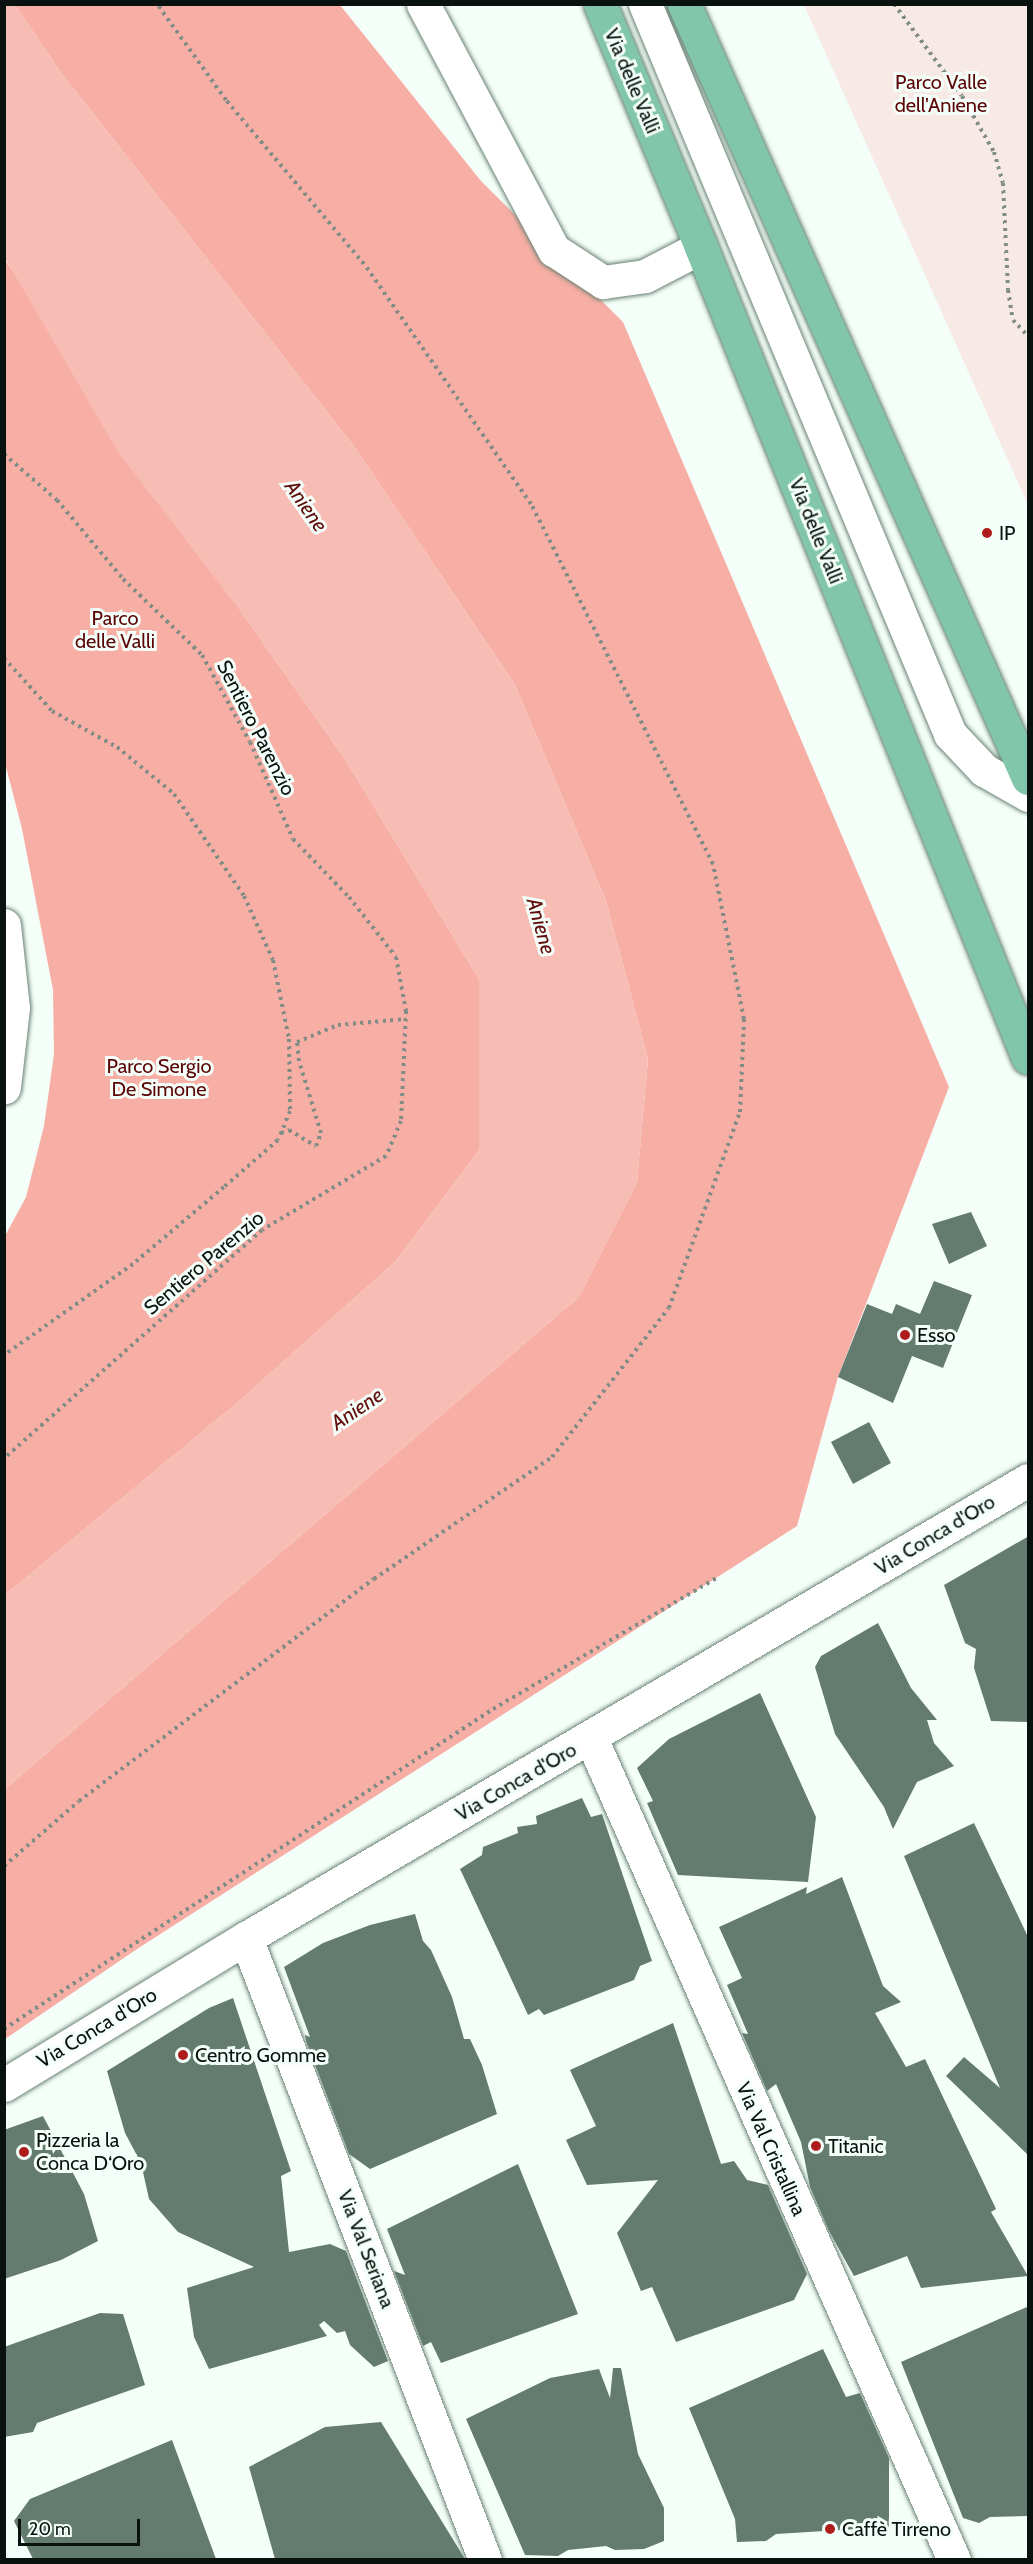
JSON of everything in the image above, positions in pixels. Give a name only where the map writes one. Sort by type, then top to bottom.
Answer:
[{"type":"main road","name":"Via delle Valli","points":[[600,4],[701,247],[1029,1058]]},
{"type":"main road","points":[[684,4],[1029,778]]},
{"type":"street","points":[[423,4],[554,250],[603,282],[645,276],[701,247]]},
{"type":"street","points":[[645,4],[950,734],[984,770],[1029,795]]},
{"type":"street","points":[[4,925],[13,1008],[4,1087]]},
{"type":"street","name":"Via Conca d'Oro","points":[[4,2085],[246,1938],[1029,1480]]},
{"type":"street","name":"Via Val Cristallina","points":[[591,1738],[954,2559]]},
{"type":"street","name":"Via Val Seriana","points":[[246,1938],[485,2559]]},
{"type":"path","points":[[4,1866],[80,1801],[374,1579],[552,1457],[669,1308],[740,1112],[744,1019],[713,864],[531,504],[364,264],[226,100],[157,4]]},
{"type":"path","points":[[894,4],[962,96],[994,152],[1003,183],[1008,290],[1013,320],[1029,336]]},
{"type":"path","name":"Sentiero Parenzio","points":[[4,454],[57,500],[123,579],[202,654],[250,742],[293,839],[349,897],[396,957],[406,1019],[401,1121],[387,1156],[262,1230],[4,1458]]},
{"type":"path","points":[[4,658],[52,711],[117,747],[174,794],[244,896],[273,960],[289,1039],[290,1111],[278,1140],[133,1264],[4,1355]]},
{"type":"path","points":[[281,1133],[290,1130],[316,1146],[321,1133],[299,1061],[297,1042],[338,1025],[406,1019]]},
{"type":"path","points":[[4,2029],[493,1709],[718,1577]]},
{"type":"green space","points":[[15,5],[340,5],[481,181],[623,322],[949,1087],[838,1377],[797,1526],[137,1949],[5,2039],[5,1789],[579,1297],[637,1182],[648,1059],[606,901],[515,685],[356,449],[59,70]]},
{"type":"green space","name":"Parco Valle dell'Aniene","points":[[804,5],[1028,5],[1028,505]]},
{"type":"green space","points":[[4,258],[242,613],[345,759],[479,979],[479,1150],[395,1262],[237,1403],[5,1595],[5,1236],[26,1197],[44,1126],[54,1054],[53,990],[22,829],[5,763]]},
{"type":"water","name":"Aniene","points":[[4,5],[15,5],[59,70],[356,449],[515,685],[606,901],[648,1059],[637,1182],[579,1297],[5,1789],[5,1595],[237,1403],[395,1262],[479,1150],[479,979],[345,759],[242,613],[118,452],[5,258]]},
{"type":"building","points":[[971,1212],[987,1246],[949,1264],[932,1224]]},
{"type":"building","name":"Esso","points":[[934,1281],[972,1295],[943,1368],[912,1356],[893,1403],[838,1377],[867,1304],[892,1314],[896,1304],[920,1314]]},
{"type":"building","points":[[869,1422],[891,1463],[853,1484],[831,1442]]},
{"type":"building","points":[[1029,1536],[1029,1722],[991,1721],[974,1668],[976,1649],[965,1643],[944,1585]]},
{"type":"building","points":[[878,1623],[911,1688],[937,1720],[927,1720],[934,1743],[954,1766],[917,1782],[893,1829],[884,1807],[835,1734],[815,1667],[821,1656]]},
{"type":"building","points":[[760,1693],[816,1817],[808,1882],[678,1875],[647,1803],[653,1801],[637,1768],[669,1739]]},
{"type":"building","points":[[582,1798],[591,1817],[602,1814],[652,1961],[640,1966],[634,1980],[544,2015],[539,2009],[528,2015],[460,1869],[482,1855],[483,1847],[518,1833],[517,1827],[537,1824],[536,1816]]},
{"type":"building","points":[[974,1823],[1029,1939],[1028,2155],[946,2076],[964,2057],[1000,2088],[904,1856]]},
{"type":"building","points":[[842,1877],[883,1986],[901,2002],[875,2013],[906,2067],[925,2059],[996,2209],[991,2212],[1028,2276],[921,2288],[907,2256],[854,2276],[829,2231],[810,2187],[801,2142],[776,2084],[767,2091],[742,2033],[748,2034],[727,1985],[742,1978],[719,1927],[807,1887],[806,1894]]},
{"type":"building","points":[[415,1914],[423,1941],[431,1950],[452,1997],[464,2039],[470,2039],[482,2065],[497,2114],[370,2169],[349,2154],[306,2041],[305,2035],[310,2037],[284,1967],[323,1943],[370,1925]]},
{"type":"building","points":[[233,1998],[291,2171],[281,2176],[289,2252],[330,2244],[346,2251],[388,2361],[374,2367],[350,2345],[345,2331],[337,2333],[324,2321],[319,2325],[327,2336],[209,2369],[194,2337],[187,2288],[254,2267],[178,2232],[149,2199],[141,2163],[125,2133],[107,2071],[209,2008]]},
{"type":"building","points":[[673,2023],[721,2164],[734,2161],[747,2180],[768,2185],[807,2274],[794,2300],[676,2342],[652,2287],[641,2291],[617,2233],[658,2180],[587,2185],[566,2140],[596,2126],[570,2070]]},
{"type":"building","points":[[43,2116],[84,2194],[98,2241],[61,2260],[4,2279],[4,2130]]},
{"type":"building","points":[[518,2164],[578,2314],[441,2363],[431,2342],[423,2346],[394,2271],[405,2275],[387,2229]]},
{"type":"building","points":[[1029,2306],[1029,2516],[990,2517],[979,2523],[963,2518],[901,2362]]},
{"type":"building","points":[[100,2313],[123,2314],[145,2385],[37,2423],[33,2432],[4,2437],[4,2347]]},
{"type":"building","points":[[823,2349],[846,2397],[860,2393],[889,2458],[889,2527],[776,2534],[766,2541],[737,2542],[735,2519],[689,2408]]},
{"type":"building","points":[[613,2368],[621,2368],[638,2454],[664,2508],[664,2541],[644,2549],[615,2550],[606,2546],[568,2550],[558,2556],[525,2555],[466,2419],[550,2378],[599,2369],[610,2398]]},
{"type":"building","points":[[381,2422],[465,2559],[275,2559],[249,2467],[325,2427]]},
{"type":"building","points":[[172,2440],[216,2559],[33,2559],[14,2521],[30,2499]]},
{"type":"place","name":"IP","points":[[987,533]]},
{"type":"place","name":"Esso","points":[[905,1335]]},
{"type":"place","name":"Centro Gomme","points":[[183,2055]]},
{"type":"place","name":"Titanic","points":[[816,2146]]},
{"type":"place","name":"Pizzeria la Conca D‘Oro","points":[[24,2152]]},
{"type":"place","name":"Caffè Tirreno","points":[[830,2529]]},
{"type":"park label","name":"Parco delle Valli","points":[[115,630]]},
{"type":"park label","name":"Parco Sergio De Simone","points":[[159,1078]]}]
